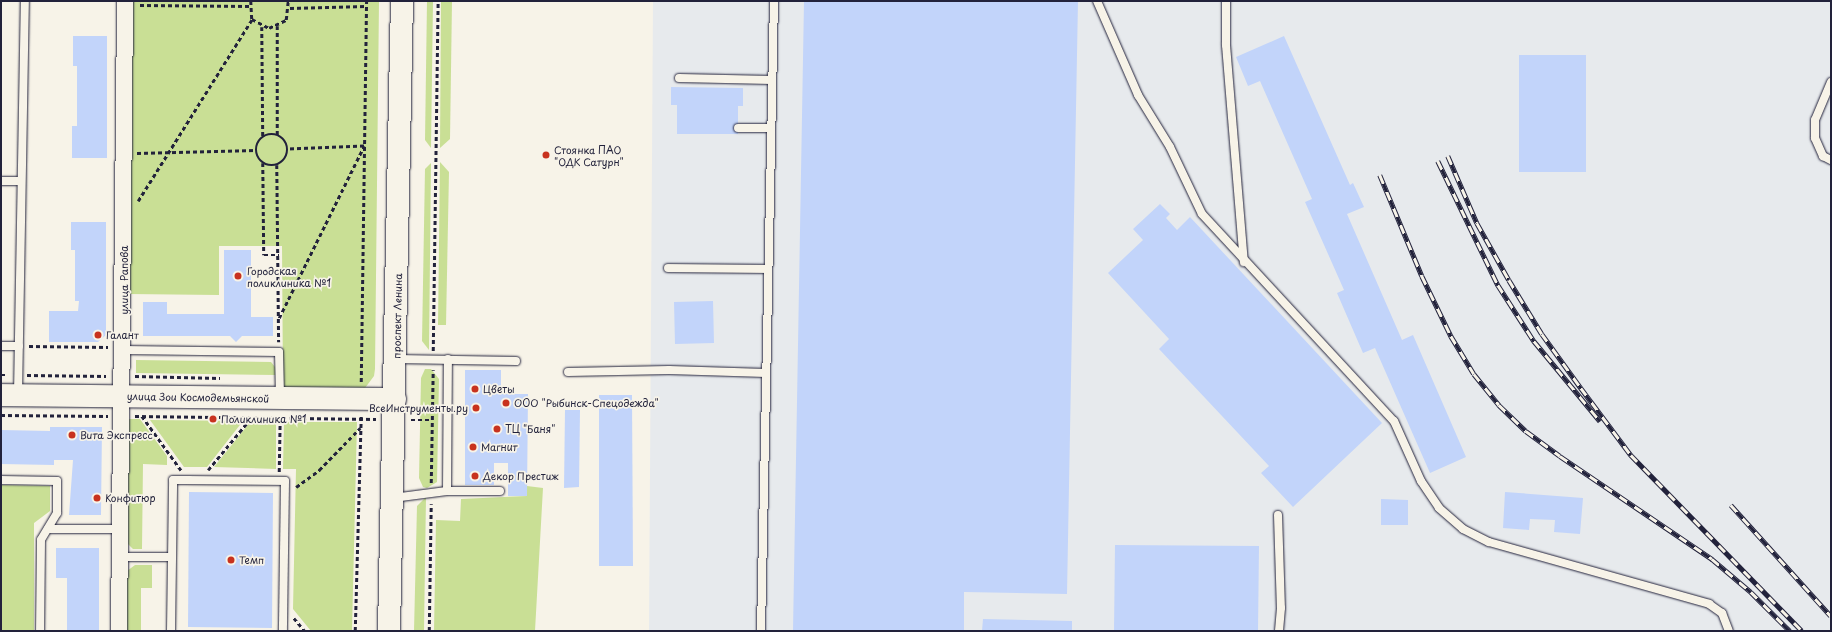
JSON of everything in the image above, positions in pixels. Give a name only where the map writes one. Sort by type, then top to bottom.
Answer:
[{"type":"main road","name":"проспект Ленина","points":[[389,631],[395,409],[402,1]]},
{"type":"main road","name":"улица Зои Космодемьянской","points":[[10,395],[123,406],[395,409]]},
{"type":"street","name":"улица Рапова","points":[[119,631],[123,406],[125,3]]},
{"type":"lane","points":[[10,395],[19,346],[25,1]]},
{"type":"lane","points":[[761,631],[774,1]]},
{"type":"lane","points":[[1096,1],[1138,95],[1170,147],[1202,214],[1244,262],[1394,421],[1425,486],[1439,508],[1463,529],[1489,542],[1709,604],[1722,613],[1729,631]]},
{"type":"lane","points":[[1226,1],[1226,45],[1244,262]]},
{"type":"lane","points":[[679,78],[772,80]]},
{"type":"lane","points":[[1831,82],[1815,120],[1815,138],[1823,156],[1831,160]]},
{"type":"lane","points":[[738,128],[771,128]]},
{"type":"lane","points":[[1,181],[21,181]]},
{"type":"lane","points":[[668,268],[768,269]]},
{"type":"lane","points":[[1,346],[19,346]]},
{"type":"lane","points":[[123,350],[279,352],[280,408]]},
{"type":"lane","points":[[396,359],[516,361]]},
{"type":"lane","points":[[447,491],[448,359]]},
{"type":"lane","points":[[568,372],[669,370],[766,372]]},
{"type":"lane","points":[[1,480],[57,481],[57,513],[41,540],[40,631]]},
{"type":"lane","points":[[171,631],[173,480],[200,480],[285,481],[283,631]]},
{"type":"lane","points":[[392,498],[447,491],[500,491]]},
{"type":"lane","points":[[1278,515],[1282,608],[1279,631]]},
{"type":"lane","points":[[48,529],[121,529]]},
{"type":"lane","points":[[121,557],[172,557]]},
{"type":"path","points":[[155,5],[157,1]]},
{"type":"path","points":[[251,1],[249,6],[252,19],[262,27],[277,26],[286,20],[290,8],[288,1]]},
{"type":"path","points":[[355,631],[361,409],[366,1]]},
{"type":"path","points":[[433,359],[438,1]]},
{"type":"path","points":[[125,3],[155,5],[249,6]]},
{"type":"path","points":[[290,8],[366,6]]},
{"type":"path","points":[[124,216],[132,210],[171,152],[252,19]]},
{"type":"path","points":[[277,26],[277,135]]},
{"type":"path","points":[[256,150],[263,137],[262,27]]},
{"type":"path","points":[[263,137],[277,135],[284,139],[288,149],[285,159],[277,165],[263,163]]},
{"type":"path","points":[[288,149],[364,146]]},
{"type":"path","points":[[279,318],[364,146]]},
{"type":"path","points":[[125,154],[256,150]]},
{"type":"path","points":[[256,150],[263,163],[264,255],[278,255]]},
{"type":"path","points":[[277,165],[279,352]]},
{"type":"path","points":[[19,346],[109,347],[123,350]]},
{"type":"path","points":[[1,415],[123,406],[142,416],[188,480]]},
{"type":"path","points":[[279,481],[280,408]]},
{"type":"path","points":[[142,416],[251,417],[280,408],[395,409],[432,420]]},
{"type":"path","points":[[200,480],[251,417]]},
{"type":"path","points":[[285,493],[319,470],[360,428]]},
{"type":"shaded area","points":[[653,1],[1831,1],[1831,631],[649,631]]},
{"type":"green space","points":[[131,1],[379,1],[375,369],[374,376],[365,388],[287,390],[283,386],[282,246],[219,246],[219,295],[128,294]]},
{"type":"green space","points":[[427,1],[433,1],[431,148],[425,140]]},
{"type":"green space","points":[[441,1],[452,1],[450,139],[440,148]]},
{"type":"green space","points":[[440,162],[449,172],[446,325],[438,325]]},
{"type":"green space","points":[[431,163],[429,350],[422,341],[425,169]]},
{"type":"green space","points":[[136,360],[271,362],[275,367],[276,375],[136,373]]},
{"type":"green space","points":[[425,369],[431,369],[439,379],[437,482],[427,488],[423,487],[419,478],[421,378]]},
{"type":"green space","points":[[128,419],[140,419],[167,456],[167,465],[143,464],[142,549],[133,549],[128,544]]},
{"type":"green space","points":[[150,420],[243,421],[207,467],[184,467]]},
{"type":"green space","points":[[251,421],[276,422],[276,469],[214,467]]},
{"type":"green space","points":[[284,422],[357,422],[352,631],[311,631],[293,609],[296,469],[283,469]]},
{"type":"green space","points":[[1,485],[50,486],[50,511],[34,523],[34,630],[1,630]]},
{"type":"green space","points":[[527,486],[543,488],[535,631],[434,631],[436,520],[460,521],[461,499],[527,496]]},
{"type":"green space","points":[[426,497],[424,631],[414,631],[417,506]]},
{"type":"green space","points":[[135,565],[152,565],[152,588],[141,588],[141,631],[125,631],[127,571]]},
{"type":"building","points":[[804,1],[1078,1],[1067,594],[964,592],[964,631],[793,631]]},
{"type":"building","points":[[73,36],[107,36],[107,158],[72,158],[72,126],[77,126],[77,66],[73,66]]},
{"type":"building","points":[[1284,36],[1350,185],[1353,183],[1364,207],[1347,214],[1402,340],[1413,335],[1466,457],[1430,473],[1375,348],[1363,353],[1337,293],[1344,290],[1305,202],[1312,199],[1260,81],[1248,86],[1236,57]]},
{"type":"building","points":[[1519,55],[1586,55],[1586,172],[1519,172]]},
{"type":"building","points":[[671,87],[743,88],[743,106],[738,106],[738,134],[677,134],[677,105],[671,105]]},
{"type":"building","points":[[1160,204],[1170,214],[1166,218],[1177,230],[1190,217],[1382,423],[1293,507],[1261,473],[1269,466],[1159,349],[1169,339],[1108,273],[1143,240],[1133,229]]},
{"type":"building","points":[[71,222],[106,222],[106,335],[98,342],[49,342],[49,311],[78,311],[79,301],[75,301],[75,250],[71,250]]},
{"type":"building","name":"Городская поликлиника №1","points":[[224,250],[251,250],[251,317],[273,317],[273,336],[242,336],[236,342],[230,336],[143,336],[143,302],[167,302],[167,314],[224,314]]},
{"type":"building","points":[[713,301],[714,343],[675,344],[674,302]]},
{"type":"building","name":"ТЦ \"Баня\"","points":[[465,370],[501,370],[501,394],[528,394],[527,496],[508,496],[508,463],[494,463],[494,485],[465,485]]},
{"type":"building","points":[[599,395],[632,395],[633,566],[599,566]]},
{"type":"building","points":[[565,410],[580,410],[579,487],[564,488]]},
{"type":"building","points":[[50,427],[102,427],[101,515],[69,515],[73,460],[54,460],[54,465],[1,464],[1,430],[50,431]]},
{"type":"building","name":"Темп","points":[[189,492],[273,493],[272,628],[188,627]]},
{"type":"building","points":[[1505,492],[1583,498],[1580,534],[1554,532],[1555,520],[1530,519],[1529,530],[1503,528]]},
{"type":"building","points":[[1381,499],[1408,500],[1408,525],[1381,525]]},
{"type":"building","points":[[1115,545],[1259,546],[1258,631],[1114,631]]},
{"type":"building","points":[[56,548],[99,548],[99,631],[67,631],[67,578],[56,578]]},
{"type":"building","points":[[983,619],[1072,621],[1072,631],[982,631]]},
{"type":"railway","points":[[1448,156],[1477,223],[1509,280],[1542,334],[1581,388],[1631,455],[1802,631]]},
{"type":"railway","points":[[1438,161],[1498,285],[1534,341],[1600,421]]},
{"type":"railway","points":[[1380,175],[1422,276],[1451,336],[1474,374],[1499,405],[1526,431],[1560,456],[1712,559],[1751,592],[1790,631]]},
{"type":"railway","points":[[1731,505],[1831,616]]},
{"type":"place","name":"Стоянка ПАО \"ОДК Сатурн\"","points":[[546,155]]},
{"type":"place","name":"Городская поликлиника №1","points":[[238,276]]},
{"type":"place","name":"Галант","points":[[98,335]]},
{"type":"place","name":"Цветы","points":[[475,389]]},
{"type":"place","name":"ООО \"Рыбинск-Спецодежда\"","points":[[506,403]]},
{"type":"place","name":"ВсеИнструменты.ру","points":[[476,408]]},
{"type":"place","name":"Поликлиника №1","points":[[213,419]]},
{"type":"place","name":"ТЦ \"Баня\"","points":[[497,429]]},
{"type":"place","name":"Вита Экспресс","points":[[72,435]]},
{"type":"place","name":"Магнит","points":[[473,447]]},
{"type":"place","name":"Декор Престиж","points":[[475,476]]},
{"type":"place","name":"Конфитюр","points":[[97,498]]},
{"type":"place","name":"Темп","points":[[231,560]]}]
